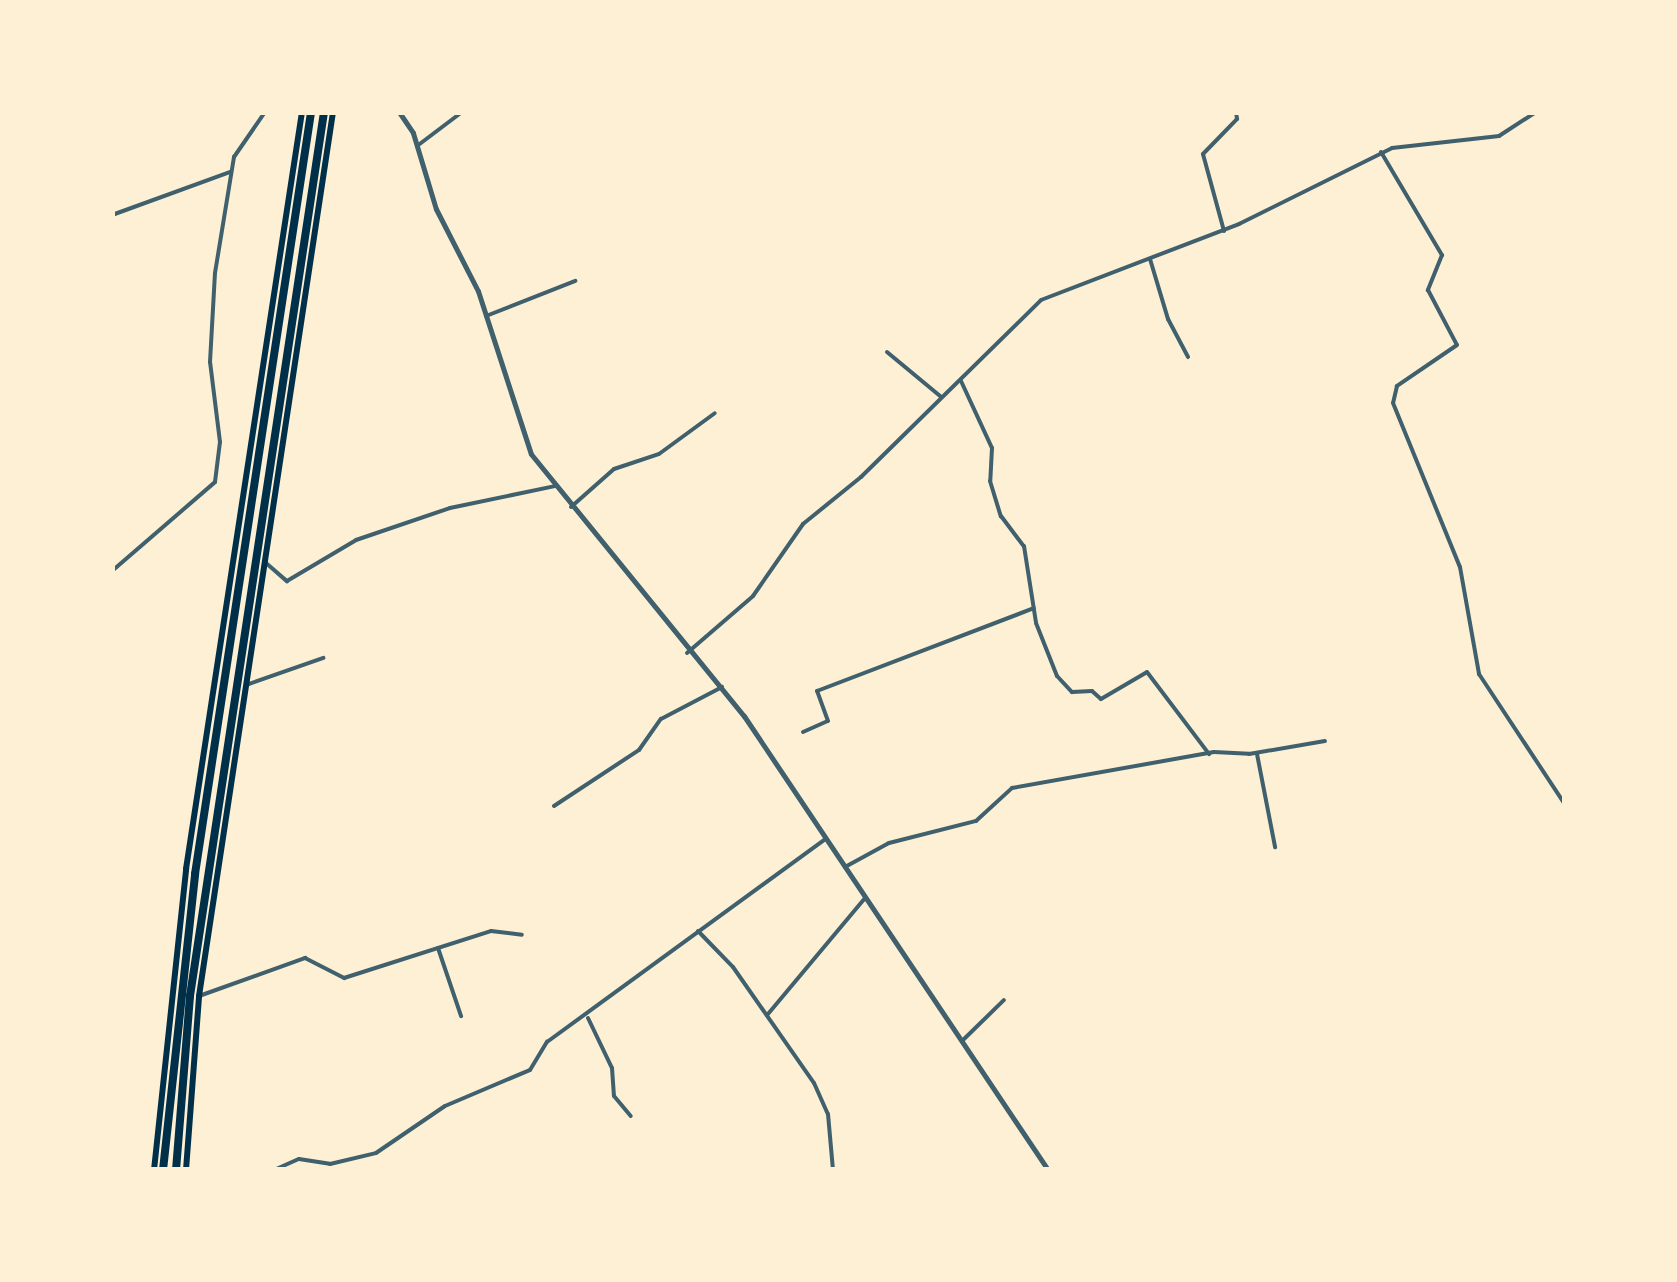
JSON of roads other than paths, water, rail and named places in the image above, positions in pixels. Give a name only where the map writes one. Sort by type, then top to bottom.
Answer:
[{"type":"highway","points":[[164,1170],[190,909],[254,458],[312,112]]},
{"type":"highway","points":[[176,1170],[190,996],[324,112]]},
{"type":"main road","points":[[154,1170],[186,869],[302,112]]},
{"type":"main road","points":[[186,1170],[199,996],[332,112]]},
{"type":"street","points":[[112,571],[215,482],[220,442],[210,362],[214,288],[231,172],[238,148],[265,112]]},
{"type":"street","points":[[399,112],[417,146],[436,210],[486,316],[519,431],[555,486],[687,653],[722,686],[1048,1170]]},
{"type":"street","points":[[417,146],[462,112]]},
{"type":"street","points":[[1224,231],[1202,154],[1238,120],[1236,112]]},
{"type":"street","points":[[687,653],[753,596],[803,524],[961,381],[1041,300],[1224,231],[1381,152],[1498,136],[1536,112]]},
{"type":"street","points":[[1381,152],[1442,256],[1428,290],[1457,345],[1397,386],[1393,403],[1460,567],[1479,674],[1564,804]]},
{"type":"street","points":[[112,214],[231,172]]},
{"type":"street","points":[[1150,258],[1166,315],[1188,357]]},
{"type":"street","points":[[486,316],[575,282]]},
{"type":"street","points":[[887,352],[940,396]]},
{"type":"street","points":[[961,381],[992,448],[990,481],[1001,516],[1024,546],[1034,608],[1047,655],[1068,689],[1105,699],[1148,672],[1209,754]]},
{"type":"street","points":[[571,506],[616,468],[659,454],[715,414]]},
{"type":"street","points":[[263,559],[287,581],[356,540],[450,508],[555,486]]},
{"type":"street","points":[[803,732],[828,721],[816,690],[1034,608]]},
{"type":"street","points":[[246,685],[323,658]]},
{"type":"street","points":[[554,806],[640,750],[661,719],[722,686]]},
{"type":"street","points":[[845,867],[889,844],[976,821],[1012,788],[1209,754],[1257,753],[1325,741]]},
{"type":"street","points":[[1257,753],[1275,847]]},
{"type":"street","points":[[274,1170],[298,1160],[330,1164],[376,1154],[445,1106],[530,1070],[547,1042],[587,1017],[826,838]]},
{"type":"street","points":[[767,1016],[864,898]]},
{"type":"street","points":[[199,996],[305,958],[344,978],[492,930],[522,936]]},
{"type":"street","points":[[698,931],[767,1016],[821,1099],[834,1170]]},
{"type":"street","points":[[438,948],[461,1016]]},
{"type":"street","points":[[963,1040],[1004,1000]]},
{"type":"street","points":[[587,1017],[612,1068],[614,1096],[631,1116]]}]
